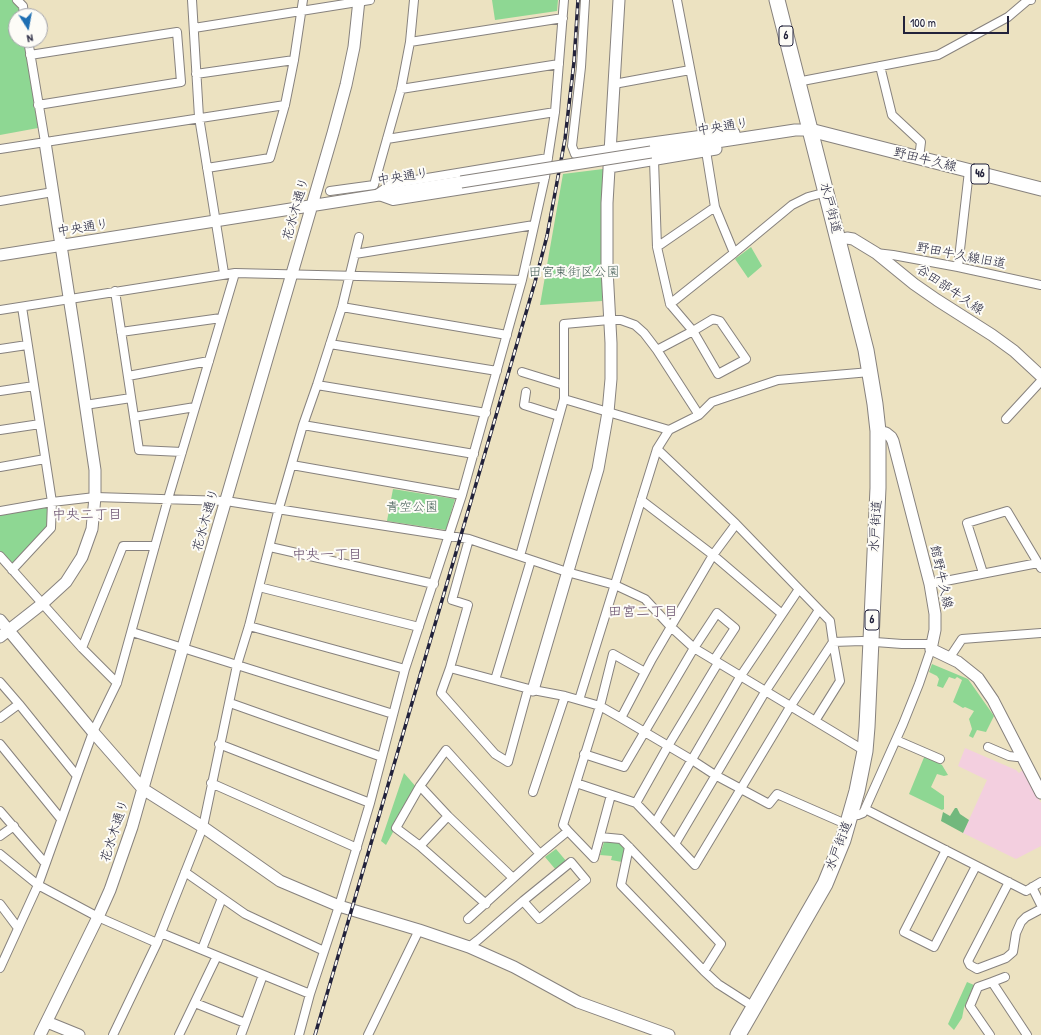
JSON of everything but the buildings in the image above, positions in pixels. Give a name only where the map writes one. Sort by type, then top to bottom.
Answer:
[{"type":"highway","name":"水戸街道","points":[[738,1035],[825,884],[849,820],[857,791],[865,751],[878,482],[878,431],[876,404],[870,372],[827,192],[797,82],[777,0]]},
{"type":"main road","name":"野田牛久線","points":[[810,130],[1041,189]]},
{"type":"street","points":[[17,0],[23,8]]},
{"type":"street","points":[[192,0],[199,117],[224,273]]},
{"type":"street","points":[[208,168],[270,158],[285,105],[294,60],[303,0]]},
{"type":"street","points":[[194,28],[363,0]]},
{"type":"street","name":"花水木通り","points":[[40,1035],[98,917],[121,858],[143,789],[183,647],[293,274],[346,85],[363,0]]},
{"type":"street","points":[[330,191],[374,185],[401,90],[410,42],[414,0]]},
{"type":"street","points":[[298,1035],[324,951],[340,906],[357,848],[405,669],[450,536],[486,413],[522,280],[545,177],[555,112],[564,0]]},
{"type":"street","points":[[586,0],[581,67],[572,146],[575,154],[732,132],[743,138],[736,144],[706,151],[652,156],[608,167]]},
{"type":"street","points":[[469,539],[452,600],[468,605],[450,668],[441,693],[495,754],[508,762],[598,469],[608,412],[611,378],[611,343],[607,269],[607,203],[619,0]]},
{"type":"street","points":[[677,0],[703,136]]},
{"type":"street","points":[[797,82],[938,55],[1008,16],[1028,0],[1032,0]]},
{"type":"street","points":[[410,42],[563,18]]},
{"type":"street","points":[[30,55],[177,32],[181,82],[38,105]]},
{"type":"street","points":[[4,634],[42,604],[66,582],[82,557],[92,529],[95,497],[94,470],[85,405],[29,48]]},
{"type":"street","points":[[196,74],[294,60]]},
{"type":"street","points":[[401,90],[559,64]]},
{"type":"street","points":[[880,66],[892,115],[921,142],[919,158]]},
{"type":"street","points":[[614,84],[690,70]]},
{"type":"street","points":[[0,149],[199,117],[285,105]]},
{"type":"street","points":[[387,139],[555,112]]},
{"type":"street","name":"中央通り","points":[[0,255],[462,182],[652,156],[743,138],[795,130],[810,130]]},
{"type":"street","points":[[706,151],[715,207],[734,253]]},
{"type":"street","points":[[652,156],[657,247],[670,304],[693,331],[718,374],[746,359],[720,321],[713,319],[693,331],[657,350]]},
{"type":"street","points":[[545,177],[393,201],[377,195],[390,184],[548,158]]},
{"type":"street","points":[[958,267],[969,171]]},
{"type":"street","points":[[0,201],[52,192]]},
{"type":"street","points":[[670,304],[792,205],[808,197],[827,192]]},
{"type":"street","points":[[657,247],[715,207]]},
{"type":"street","points":[[355,254],[534,225]]},
{"type":"street","points":[[113,1035],[157,943],[203,827],[219,744],[230,704],[237,665],[303,426],[342,308],[359,237]]},
{"type":"street","name":"谷田部牛久線","points":[[839,240],[847,238],[853,239],[876,253],[914,284],[1014,351],[1041,376]]},
{"type":"street","name":"野田牛久線旧道","points":[[876,253],[958,267],[1041,285]]},
{"type":"street","points":[[0,310],[224,273],[522,280]]},
{"type":"street","points":[[0,968],[2,955],[18,928],[38,885],[93,732],[117,683],[168,499],[235,273]]},
{"type":"street","points":[[115,292],[139,450],[182,452]]},
{"type":"street","points":[[12,570],[51,528],[52,502],[22,307]]},
{"type":"street","points":[[342,308],[507,334]]},
{"type":"street","points":[[121,332],[221,318]]},
{"type":"street","points":[[520,556],[564,399],[564,324],[621,320],[635,326],[644,333],[657,350],[699,415]]},
{"type":"street","points":[[330,344],[497,370]]},
{"type":"street","points":[[0,349],[28,345]]},
{"type":"street","points":[[128,376],[209,361]]},
{"type":"street","points":[[522,372],[564,385]]},
{"type":"street","points":[[580,700],[657,449],[669,430],[699,415],[712,402],[778,380],[870,372]]},
{"type":"street","points":[[1006,419],[1041,381]]},
{"type":"street","points":[[317,385],[486,413]]},
{"type":"street","points":[[0,391],[34,386]]},
{"type":"street","points":[[526,392],[524,405],[559,416]]},
{"type":"street","points":[[85,405],[131,398]]},
{"type":"street","points":[[564,399],[669,430]]},
{"type":"street","points":[[134,416],[195,408]]},
{"type":"street","points":[[0,430],[40,424]]},
{"type":"street","points":[[303,426],[474,454]]},
{"type":"street","name":"館野牛久線","points":[[878,431],[886,433],[893,441],[930,584],[935,614],[935,630],[932,647]]},
{"type":"street","points":[[657,449],[736,524],[830,621],[840,681],[815,721]]},
{"type":"street","points":[[0,467],[45,459]]},
{"type":"street","points":[[292,465],[462,495]]},
{"type":"street","points":[[0,511],[52,502],[95,497],[226,501],[280,508],[469,539],[567,572],[615,585],[645,599],[671,627],[694,648],[865,751]]},
{"type":"street","points":[[642,500],[713,555],[782,614]]},
{"type":"street","points":[[930,584],[983,573],[1040,565],[1007,511],[967,523],[983,573]]},
{"type":"street","points":[[621,718],[645,672],[713,555],[736,524]]},
{"type":"street","points":[[82,648],[123,546],[155,546]]},
{"type":"street","points":[[270,547],[434,584]]},
{"type":"street","points":[[0,556],[82,648],[117,683]]},
{"type":"street","points":[[494,680],[531,560]]},
{"type":"street","points":[[259,587],[419,627]]},
{"type":"street","points":[[655,823],[740,677],[798,589]]},
{"type":"street","points":[[675,844],[765,692],[819,610]]},
{"type":"street","points":[[584,754],[624,767],[716,613],[735,628],[636,803]]},
{"type":"street","points":[[0,620],[4,634],[143,789],[203,827],[280,881],[340,906],[420,930],[469,947],[514,967],[578,1002],[669,1035]]},
{"type":"street","points":[[249,626],[405,669]]},
{"type":"street","points":[[132,632],[393,714]]},
{"type":"street","points":[[950,657],[962,639],[1041,633]]},
{"type":"street","points":[[833,642],[870,642],[932,647],[972,672],[986,688],[993,700],[1041,793]]},
{"type":"street","points":[[576,783],[611,796],[636,803],[695,865],[790,707],[833,642]]},
{"type":"street","points":[[450,668],[530,690],[565,696],[600,706],[715,775],[769,804],[777,794],[849,820],[863,813],[865,810],[896,740],[919,684],[932,647]]},
{"type":"street","points":[[611,796],[594,858],[563,825],[600,706],[613,654],[645,672]]},
{"type":"street","points":[[0,682],[77,776]]},
{"type":"street","points":[[533,792],[565,696]]},
{"type":"street","points":[[0,718],[19,704]]},
{"type":"street","points":[[230,704],[382,757]]},
{"type":"street","points":[[896,740],[940,759]]},
{"type":"street","points":[[0,744],[61,818]]},
{"type":"street","points":[[219,744],[370,803]]},
{"type":"street","points":[[988,747],[1009,756],[1017,757],[1022,755]]},
{"type":"street","points":[[486,904],[420,846],[396,828],[420,786],[446,750],[540,854]]},
{"type":"street","points":[[211,783],[357,848]]},
{"type":"street","points":[[420,786],[448,816],[513,878]]},
{"type":"street","points":[[0,810],[45,863]]},
{"type":"street","points":[[865,810],[1026,890],[1041,882]]},
{"type":"street","points":[[420,846],[448,816]]},
{"type":"street","points":[[0,836],[14,826]]},
{"type":"street","points":[[468,919],[540,854],[568,831]]},
{"type":"street","points":[[600,837],[621,839],[720,944],[704,971]]},
{"type":"street","points":[[629,847],[621,885],[718,984],[754,1007]]},
{"type":"street","points":[[946,850],[904,932],[934,947],[976,866]]},
{"type":"street","points":[[0,854],[38,885],[98,917],[157,943]]},
{"type":"street","points":[[469,947],[523,902],[571,862],[586,880],[539,919],[523,902]]},
{"type":"street","points":[[185,872],[245,914],[324,951]]},
{"type":"street","points":[[1008,882],[968,961],[970,965],[977,969],[1006,958],[1013,952],[1016,933],[1021,922],[1026,917],[1041,909]]},
{"type":"street","points":[[1032,887],[1041,904]]},
{"type":"street","points":[[202,949],[222,898]]},
{"type":"street","points":[[0,904],[18,928]]},
{"type":"street","points":[[368,1035],[420,930]]},
{"type":"street","points":[[161,933],[310,994]]},
{"type":"street","points":[[179,1035],[217,956]]},
{"type":"street","points":[[241,1035],[263,975]]},
{"type":"street","points":[[990,1035],[970,1006],[978,987],[1005,977]]},
{"type":"street","points":[[992,982],[1028,1035]]},
{"type":"street","points":[[195,1002],[245,1023]]},
{"type":"street","points":[[47,1022],[79,1035]]},
{"type":"shaded area","points":[[965,748],[1016,770],[1019,773],[1023,770],[1041,803],[1041,846],[1016,859],[963,833],[987,780],[958,766]]},
{"type":"green space","points":[[0,0],[12,0],[19,8],[8,8],[8,48],[25,48],[38,128],[0,135]]},
{"type":"green space","points":[[492,0],[558,0],[557,11],[495,20]]},
{"type":"green space","name":"田宮東街区公園","points":[[603,169],[602,301],[540,305],[563,174]]},
{"type":"green space","points":[[751,247],[762,266],[748,278],[735,259]]},
{"type":"green space","name":"青空公園","points":[[393,489],[455,499],[446,530],[387,521]]},
{"type":"green space","points":[[52,502],[51,528],[12,570],[0,556],[0,511]]},
{"type":"green space","points":[[932,664],[968,679],[994,716],[986,732],[977,730],[973,738],[969,736],[972,729],[969,719],[974,711],[965,707],[963,708],[953,702],[962,680],[957,677],[955,679],[949,677],[943,688],[937,686],[939,679],[937,676],[929,672]]},
{"type":"green space","points":[[925,755],[942,765],[948,775],[944,776],[937,774],[931,787],[944,796],[944,809],[942,810],[909,794]]},
{"type":"green space","points":[[404,773],[417,788],[386,845],[381,841]]},
{"type":"green space","points":[[955,808],[957,808],[960,814],[969,820],[963,833],[941,821],[943,812],[950,816]]},
{"type":"green space","points":[[604,842],[622,843],[628,848],[622,862],[611,860],[612,856],[600,855]]},
{"type":"green space","points":[[556,849],[567,862],[556,870],[545,857]]},
{"type":"green space","points":[[967,982],[974,985],[964,1008],[962,1018],[954,1030],[948,1024]]},
{"type":"railway","points":[[315,1035],[535,282],[547,236],[565,139],[574,62],[578,0]]},
{"type":"district","name":"中央二丁目","points":[[87,515]]},
{"type":"district","name":"中央一丁目","points":[[327,555]]},
{"type":"district","name":"田宮二丁目","points":[[643,612]]}]
